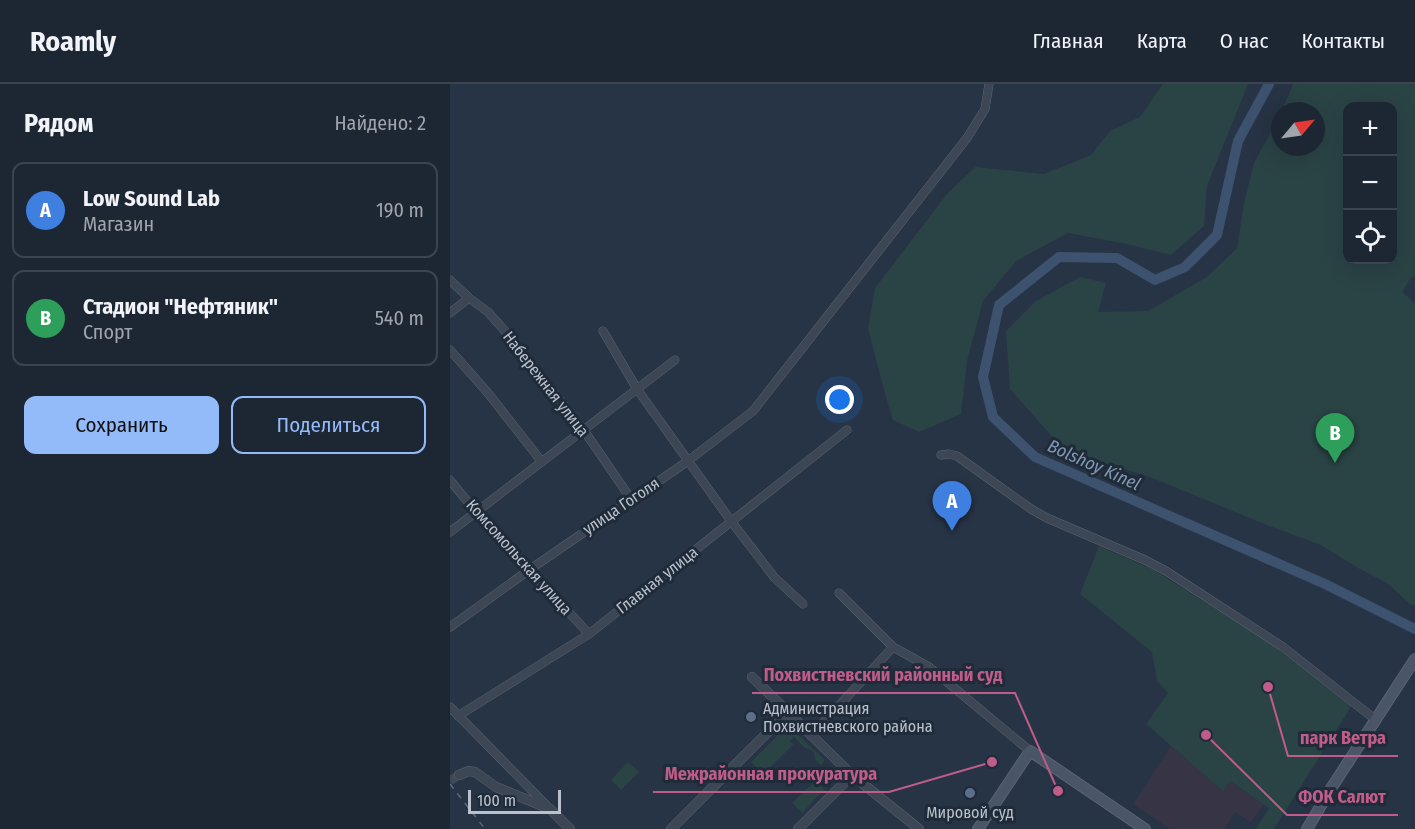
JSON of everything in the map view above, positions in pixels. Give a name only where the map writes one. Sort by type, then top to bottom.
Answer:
[{"type":"main road","points":[[1307,829],[1415,659]]},
{"type":"main road","points":[[978,829],[1030,751],[1145,829]]},
{"type":"street","name":"улица Гоголя","points":[[450,627],[688,461],[753,411],[967,138],[985,109],[989,84]]},
{"type":"street","name":"Набережная улица","points":[[450,280],[488,312],[505,331],[583,429],[631,499]]},
{"type":"street","points":[[450,313],[469,298]]},
{"type":"street","points":[[603,331],[637,389],[731,521],[774,577],[803,604]]},
{"type":"street","points":[[450,350],[488,393],[542,462]]},
{"type":"street","points":[[450,532],[675,360]]},
{"type":"street","name":"Главная улица","points":[[458,716],[589,634],[846,430]]},
{"type":"street","points":[[940,455],[949,453],[957,456],[1047,518],[1166,571],[1283,647],[1376,720]]},
{"type":"street","name":"Комсомольская улица","points":[[450,480],[476,512],[589,634]]},
{"type":"street","points":[[839,593],[893,647],[929,668],[1030,751]]},
{"type":"street","points":[[811,736],[893,647]]},
{"type":"street","points":[[752,677],[852,774],[919,829]]},
{"type":"street","points":[[450,707],[570,829]]},
{"type":"street","points":[[671,829],[788,713]]},
{"type":"street","points":[[459,775],[474,772],[496,787],[550,809]]},
{"type":"street","points":[[798,829],[852,774]]},
{"type":"shaded area","points":[[1171,746],[1223,790],[1229,781],[1264,804],[1251,822],[1235,812],[1224,829],[1170,829],[1133,804]]},
{"type":"green space","points":[[1163,84],[1248,84],[1207,186],[1204,226],[1171,255],[1068,233],[1016,261],[983,301],[967,361],[961,414],[919,432],[893,420],[868,328],[875,288],[947,194],[975,167],[1044,174],[1091,155],[1110,131],[1140,117]]},
{"type":"green space","points":[[1293,84],[1415,84],[1415,276],[1410,279],[1402,292],[1415,303],[1415,605],[1411,605],[1387,583],[1321,545],[1150,477],[1088,458],[1056,441],[1010,389],[1006,331],[1036,301],[1080,277],[1106,283],[1098,312],[1148,311],[1207,277],[1237,248],[1244,203],[1254,163],[1271,132],[1271,156],[1325,156],[1325,102],[1286,102]]},
{"type":"green space","points":[[1099,546],[1154,570],[1274,646],[1352,705],[1274,829],[1256,829],[1269,808],[1230,781],[1223,791],[1146,724],[1168,693],[1157,681],[1152,652],[1080,594]]},
{"type":"green space","points":[[782,731],[795,732],[825,760],[821,765],[815,759],[814,752],[805,748],[794,737],[790,741],[794,744],[763,774],[751,762]]},
{"type":"green space","points":[[628,762],[639,772],[621,790],[611,780]]},
{"type":"green space","points":[[815,781],[825,789],[802,813],[792,803]]},
{"type":"waterway","name":"Bolshoy Kinel","points":[[1269,84],[1238,141],[1217,235],[1185,267],[1155,280],[1117,258],[1059,257],[999,305],[983,377],[993,417],[1035,457],[1325,584],[1415,629]]},
{"type":"tunnel","points":[[450,781],[459,775]]},
{"type":"railway","points":[[450,784],[485,829]]},
{"type":"place","name":"Стадион \"Нефтяник\"","points":[[1335,463]]},
{"type":"place","name":"Low Sound Lab","points":[[952,531]]},
{"type":"place","name":"парк Ветра","points":[[1268,687]]},
{"type":"place","name":"Администрация Похвистневского района","points":[[751,717]]},
{"type":"place","name":"ФОК Салют","points":[[1206,735]]},
{"type":"place","name":"Межрайонная прокуратура","points":[[992,762]]},
{"type":"place","name":"Похвистневский районный суд","points":[[1058,791]]},
{"type":"place","name":"Мировой суд","points":[[970,793]]}]
